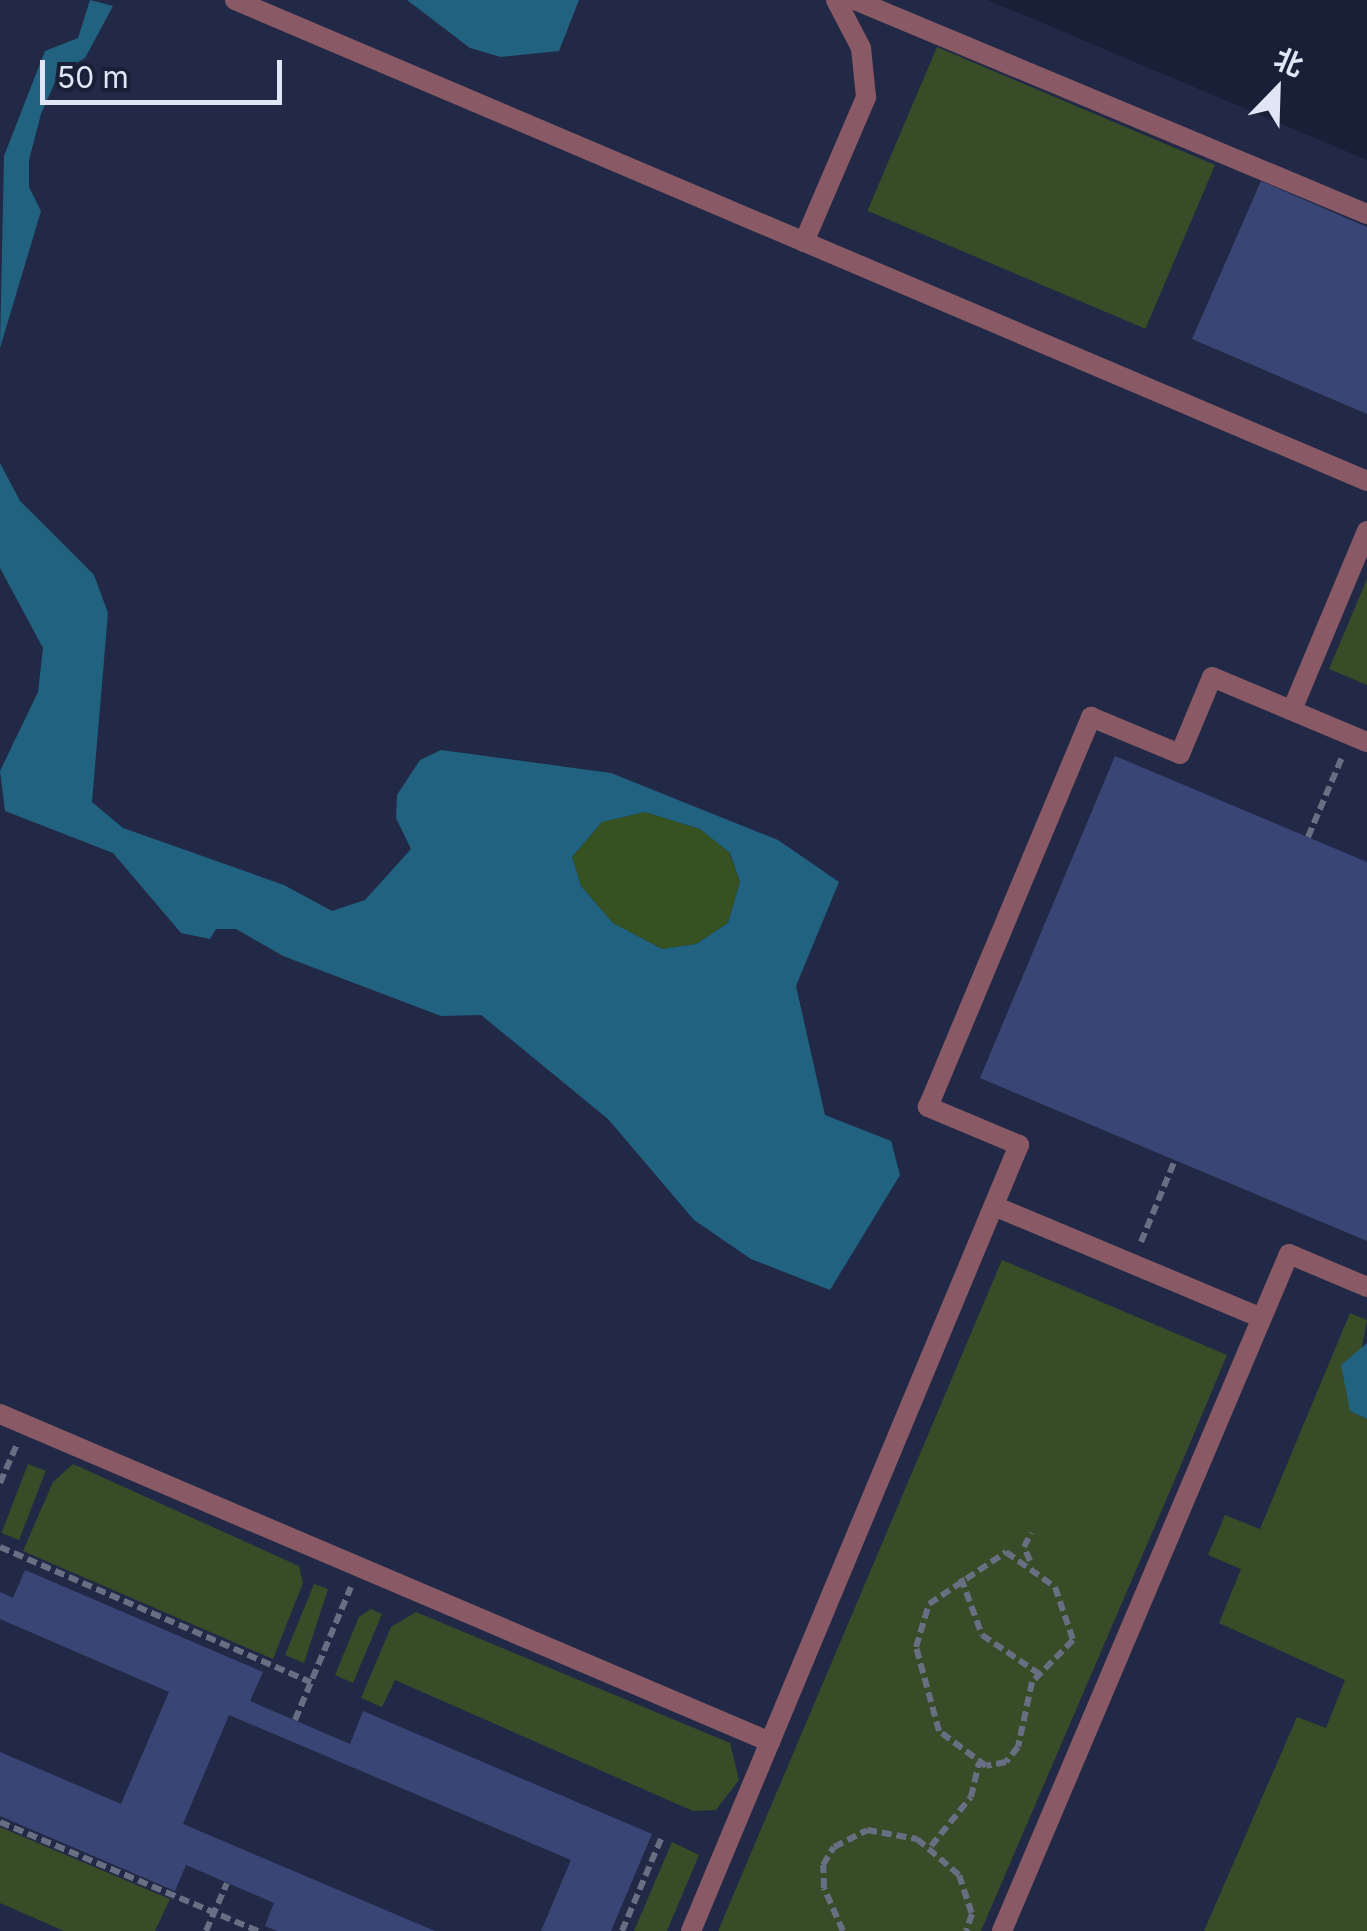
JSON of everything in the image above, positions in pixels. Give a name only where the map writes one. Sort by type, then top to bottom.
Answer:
[{"type":"lane","points":[[235,0],[1367,480]]},
{"type":"lane","points":[[804,242],[866,97],[861,48],[836,0]]},
{"type":"lane","points":[[855,0],[1367,214]]},
{"type":"lane","points":[[1292,710],[1367,531]]},
{"type":"lane","points":[[692,1931],[1019,1145],[928,1107],[1091,716],[1180,754],[1212,677],[1359,738]]},
{"type":"lane","points":[[994,1206],[1262,1318]]},
{"type":"lane","points":[[1002,1931],[1289,1254],[1367,1287]]},
{"type":"lane","points":[[0,1414],[770,1742]]},
{"type":"path","points":[[1308,838],[1359,738]]},
{"type":"path","points":[[1132,1264],[1175,1160]]},
{"type":"path","points":[[0,1483],[25,1425]]},
{"type":"path","points":[[1030,1562],[1006,1552],[961,1578],[929,1604],[916,1646],[939,1731],[979,1764],[1006,1762],[1018,1747],[1038,1673],[1073,1640],[1073,1622],[1030,1562],[1024,1546],[1031,1533]]},
{"type":"path","points":[[0,1548],[311,1682]]},
{"type":"path","points":[[295,1720],[359,1567]]},
{"type":"path","points":[[961,1578],[982,1635],[1038,1673]]},
{"type":"path","points":[[930,1846],[970,1796],[979,1764]]},
{"type":"path","points":[[0,1822],[258,1931]]},
{"type":"path","points":[[843,1931],[824,1888],[834,1847],[867,1830],[930,1846],[969,1891],[966,1931]]},
{"type":"path","points":[[622,1931],[661,1839]]},
{"type":"path","points":[[206,1931],[227,1883]]},
{"type":"shaded area","points":[[0,0],[988,0],[1367,160],[1367,1931],[0,1931]]},
{"type":"shaded area","points":[[90,0],[113,6],[85,58],[59,73],[41,114],[29,160],[29,187],[41,211],[0,348],[4,156],[45,51],[78,38]]},
{"type":"shaded area","points":[[407,0],[579,0],[559,51],[501,57],[470,48]]},
{"type":"shaded area","points":[[0,463],[20,501],[94,575],[108,613],[92,802],[123,828],[284,885],[332,911],[365,900],[411,849],[396,818],[397,795],[420,760],[441,750],[611,773],[778,840],[839,882],[796,986],[825,1115],[891,1141],[900,1175],[830,1290],[751,1259],[694,1220],[608,1119],[481,1015],[441,1016],[283,956],[236,929],[216,929],[210,939],[181,933],[113,853],[5,811],[0,771],[38,692],[43,648],[0,568]],"holes":[[[645,812],[700,829],[730,853],[740,882],[728,923],[696,944],[662,949],[613,923],[581,886],[572,857],[602,822]]]},
{"type":"shaded area","points":[[1367,1343],[1367,1419],[1350,1411],[1341,1365]]},
{"type":"green space","points":[[937,47],[1215,165],[1145,329],[867,211]]},
{"type":"green space","points":[[1367,579],[1367,685],[1329,669]]},
{"type":"green space","points":[[645,812],[700,829],[729,852],[740,882],[728,923],[696,944],[662,949],[613,923],[581,886],[572,857],[602,822]]},
{"type":"green space","points":[[1002,1260],[1227,1355],[1170,1491],[981,1931],[718,1931]]},
{"type":"green space","points":[[1350,1313],[1367,1320],[1350,1411],[1367,1419],[1367,1931],[1204,1931],[1297,1717],[1326,1728],[1345,1680],[1219,1623],[1241,1569],[1208,1555],[1225,1515],[1260,1529]]},
{"type":"green space","points":[[28,1464],[46,1471],[19,1540],[1,1533]]},
{"type":"green space","points":[[73,1464],[299,1566],[303,1583],[273,1659],[23,1551],[53,1482]]},
{"type":"green space","points":[[314,1584],[328,1589],[304,1663],[285,1655]]},
{"type":"green space","points":[[371,1609],[382,1614],[353,1683],[335,1675],[359,1617]]},
{"type":"green space","points":[[416,1612],[730,1743],[739,1780],[716,1810],[693,1811],[395,1680],[382,1707],[361,1698],[391,1627]]},
{"type":"green space","points":[[0,1827],[170,1899],[155,1931],[64,1931],[0,1903]]},
{"type":"green space","points":[[672,1842],[699,1855],[667,1931],[634,1931]]},
{"type":"building","points":[[1261,181],[1367,227],[1367,414],[1192,339]]},
{"type":"building","points":[[1115,756],[1367,862],[1367,1241],[980,1078]]},
{"type":"building","points":[[25,1570],[263,1672],[250,1701],[350,1744],[363,1711],[652,1834],[611,1931],[541,1931],[571,1860],[229,1715],[183,1824],[435,1931],[277,1931],[265,1926],[274,1903],[186,1865],[175,1891],[0,1816],[0,1752],[121,1804],[169,1692],[0,1619],[0,1592],[13,1598]]}]
